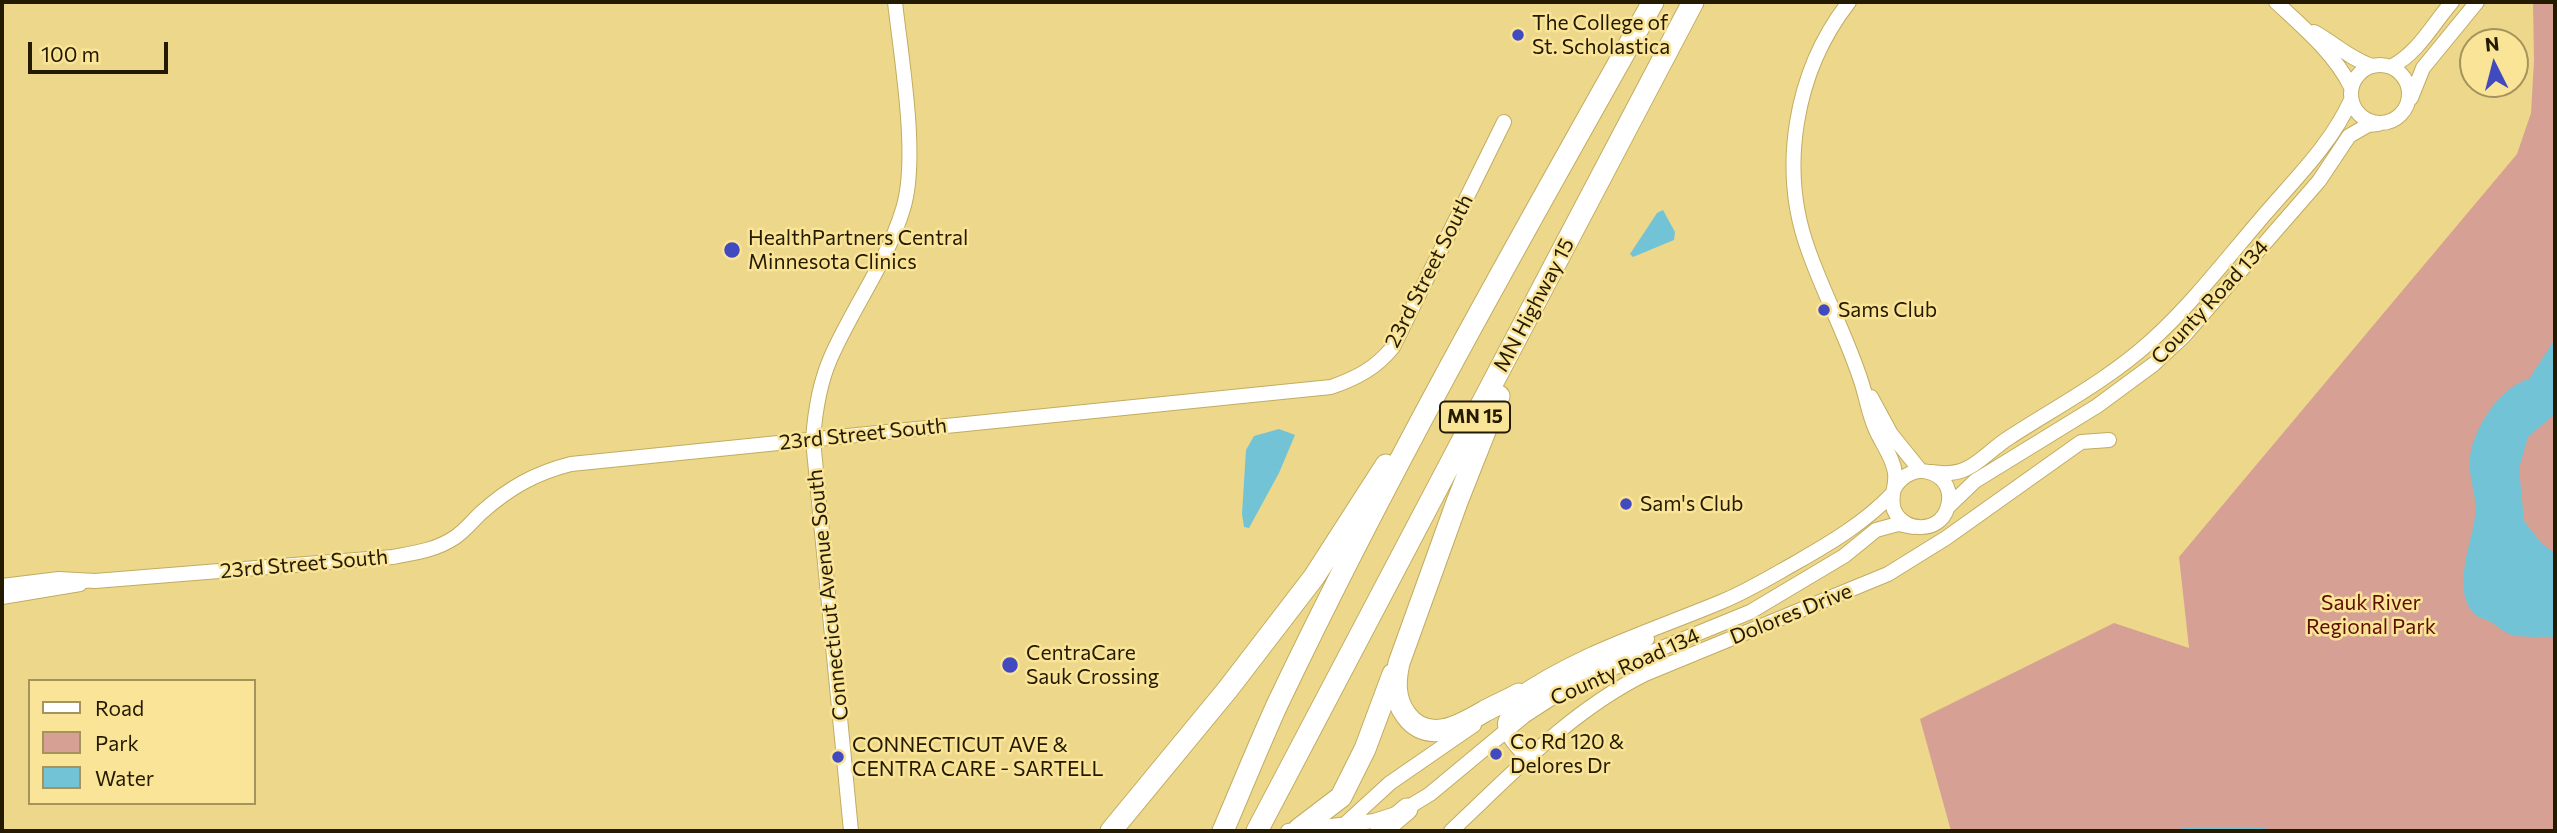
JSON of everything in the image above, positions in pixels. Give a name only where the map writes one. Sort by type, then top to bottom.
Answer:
[{"type":"highway","name":"MN Highway 15","points":[[1223,831],[1276,708],[1310,638],[1471,327],[1653,2]]},
{"type":"highway","name":"MN Highway 15","points":[[1257,831],[1693,2]]},
{"type":"highway","points":[[1519,694],[1457,727],[1426,730],[1410,720],[1398,699],[1396,677],[1476,455],[1554,267]]},
{"type":"highway","points":[[1111,831],[1228,689],[1314,577],[1471,327]]},
{"type":"highway","points":[[1294,830],[1332,806],[1348,786],[1416,619]]},
{"type":"highway","points":[[1124,831],[1150,784]]},
{"type":"highway","points":[[1381,831],[1407,809]]},
{"type":"street","name":"Connecticut Avenue South","points":[[851,831],[813,440],[818,397],[831,357],[892,240],[904,206],[909,173],[909,140],[895,2]]},
{"type":"street","points":[[1849,2],[1813,64],[1794,134],[1797,214],[1808,250],[1862,384],[1876,431],[1890,456],[1895,474],[1895,511],[1899,518],[1913,527],[1931,526],[1945,514],[1948,489],[1938,476],[1926,471],[1891,434],[1862,384]]},
{"type":"street","points":[[2276,2],[2301,24],[2343,71],[2361,117],[2378,124],[2396,118],[2406,108],[2423,68],[2477,2]]},
{"type":"street","points":[[2392,67],[2414,52],[2452,2]]},
{"type":"street","points":[[2301,24],[2332,42],[2346,54],[2372,66],[2392,67],[2404,76],[2410,95],[2406,108]]},
{"type":"street","points":[[2351,93],[2355,78],[2372,66]]},
{"type":"street","name":"County Road 134","points":[[1926,471],[1946,475],[1966,470],[2006,439],[2099,382],[2150,341],[2179,312],[2308,165],[2337,129],[2351,93]]},
{"type":"street","name":"23rd Street South","points":[[2,586],[59,579],[95,581],[415,553],[455,538],[516,484],[552,468],[607,460],[1331,387],[1348,381],[1380,362],[1393,347],[1504,121]]},
{"type":"street","name":"County Road 134","points":[[1948,506],[1975,481],[2097,406],[2154,364],[2183,337],[2319,181],[2349,136],[2368,125],[2378,124]]},
{"type":"street","name":"Dolores Drive","points":[[1451,831],[1570,721],[1618,688],[1645,674],[1888,574],[1946,538],[2081,442],[2109,440]]},
{"type":"street","points":[[1893,492],[1904,475],[1926,471]]},
{"type":"street","name":"County Road 134","points":[[1342,828],[1390,783],[1550,675],[1585,657],[1753,586],[1850,531],[1893,492]]},
{"type":"street","name":"County Road 134","points":[[1294,830],[1342,828],[1381,819],[1407,809],[1430,794],[1541,705],[1586,680],[1721,625],[1783,593],[1844,556],[1875,530],[1898,524],[1913,527]]},
{"type":"street","name":"23rd Street South","points":[[2,597],[19,592],[61,589],[95,581]]},
{"type":"street","points":[[1527,759],[1506,731],[1505,722],[1509,713],[1541,691],[1628,650],[1694,612]]},
{"type":"green space","name":"Sauk River Regional Park","points":[[2533,2],[2555,2],[2555,831],[1951,831],[1920,719],[2114,623],[2189,648],[2179,557],[2517,154],[2531,113]]},
{"type":"water","points":[[1663,210],[1675,232],[1674,240],[1633,257],[1630,254],[1657,213]]},
{"type":"water","points":[[2555,339],[2555,414],[2528,437],[2519,468],[2524,521],[2542,544],[2555,553],[2555,637],[2518,636],[2507,633],[2477,616],[2466,600],[2465,563],[2476,509],[2470,457],[2477,433],[2490,410],[2508,390],[2529,379]]},
{"type":"water","points":[[1279,429],[1295,435],[1279,473],[1249,528],[1244,527],[1242,514],[1246,450],[1254,436]]},
{"type":"water","points":[[2183,828],[2265,828],[2267,831],[2176,831]]},
{"type":"place","name":"The College of St. Scholastica","points":[[1518,35]]},
{"type":"place","name":"HealthPartners Central Minnesota Clinics","points":[[732,250]]},
{"type":"place","name":"Sams Club","points":[[1824,310]]},
{"type":"place","name":"Sam's Club","points":[[1626,504]]},
{"type":"place","name":"CentraCare Sauk Crossing","points":[[1010,665]]},
{"type":"place","name":"Co Rd 120 & Delores Dr","points":[[1496,754]]},
{"type":"place","name":"CONNECTICUT AVE & CENTRA CARE - SARTELL","points":[[838,757]]}]
